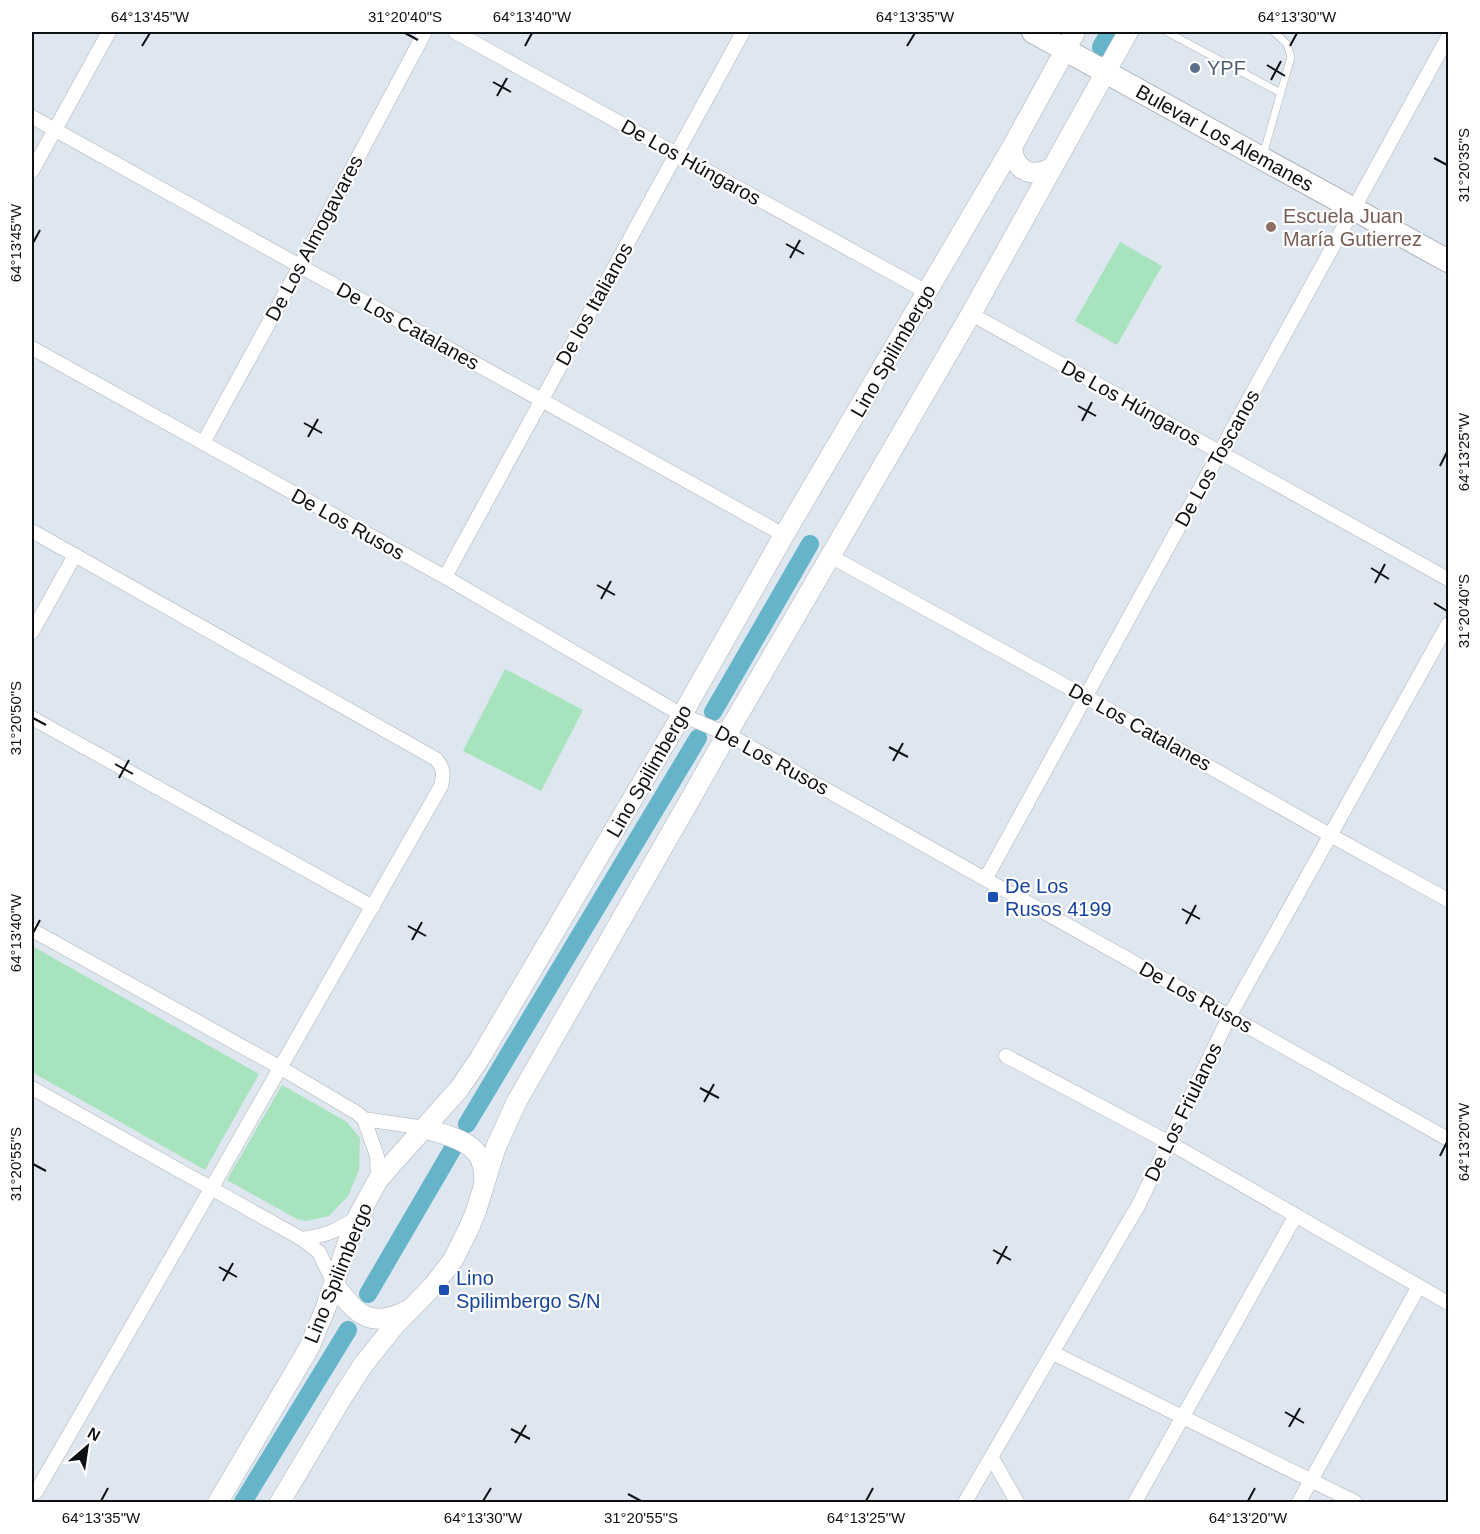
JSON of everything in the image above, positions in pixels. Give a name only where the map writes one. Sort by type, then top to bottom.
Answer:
[{"type":"main road","name":"Bulevar Los Alemanes","points":[[1033,32],[1070,40],[1106,72],[1449,261]]},
{"type":"main road","points":[[280,1503],[372,1353],[433,1286],[453,1260],[470,1228],[496,1147],[517,1101],[971,314],[1128,32]]},
{"type":"main road","name":"Lino Spilimbergo","points":[[218,1503],[309,1348],[358,1217],[378,1180],[459,1089],[480,1058],[1012,147],[1070,40]]},
{"type":"main road","points":[[1012,147],[1017,165],[1024,171],[1033,174],[1043,173],[1051,168]]},
{"type":"main road","points":[[425,1128],[455,1137],[470,1146],[482,1164],[483,1186]]},
{"type":"main road","points":[[334,1284],[354,1310],[369,1318],[389,1318],[410,1309]]},
{"type":"street","points":[[32,171],[110,32]]},
{"type":"street","name":"De Los Almogavares","points":[[202,443],[425,32]]},
{"type":"street","name":"De Los Húngaros","points":[[455,32],[927,292]]},
{"type":"street","name":"De los Italianos","points":[[445,577],[743,32]]},
{"type":"street","name":"De Los Toscanos","points":[[986,878],[1448,38]]},
{"type":"street","name":"De Los Catalanes","points":[[32,117],[784,535]]},
{"type":"street","name":"De Los Húngaros","points":[[971,314],[1449,579]]},
{"type":"street","name":"De Los Rusos","points":[[32,348],[445,577],[682,715],[727,734],[1449,1139]]},
{"type":"street","points":[[32,531],[436,759],[443,767],[444,777],[373,908],[211,1190],[36,1492],[32,1490]]},
{"type":"street","points":[[32,632],[75,555]]},
{"type":"street","name":"De Los Catalanes","points":[[830,556],[1449,900]]},
{"type":"street","name":"De Los Friulanos","points":[[965,1503],[1128,1224],[1230,1016],[1449,624]]},
{"type":"street","points":[[32,718],[373,908]]},
{"type":"street","points":[[32,930],[281,1068],[357,1113],[364,1119],[376,1156],[378,1180]]},
{"type":"street","points":[[1006,1056],[1168,1142],[1449,1303]]},
{"type":"street","points":[[32,1088],[302,1239],[319,1252],[334,1284]]},
{"type":"street","points":[[364,1119],[425,1128]]},
{"type":"street","points":[[1135,1503],[1296,1215]]},
{"type":"street","points":[[302,1239],[320,1237],[336,1231],[358,1217]]},
{"type":"street","points":[[1299,1503],[1419,1286]]},
{"type":"street","points":[[1053,1353],[1355,1503]]},
{"type":"street","points":[[992,1458],[1017,1503]]},
{"type":"lane","points":[[1167,32],[1281,93]]},
{"type":"lane","points":[[1262,158],[1291,57],[1287,44],[1274,32]]},
{"type":"green space","points":[[1120,242],[1162,266],[1117,345],[1075,321]]},
{"type":"green space","points":[[505,669],[583,710],[541,791],[463,751]]},
{"type":"green space","points":[[32,946],[259,1074],[205,1170],[32,1072]]},
{"type":"green space","points":[[282,1085],[347,1122],[360,1138],[359,1170],[348,1196],[329,1216],[306,1221],[297,1219],[227,1180]]},
{"type":"waterway","points":[[1101,47],[1110,32]]},
{"type":"waterway","points":[[713,712],[810,544]]},
{"type":"waterway","points":[[467,1124],[698,738]]},
{"type":"waterway","points":[[368,1294],[452,1150]]},
{"type":"waterway","points":[[243,1502],[348,1330]]},
{"type":"place","name":"YPF","points":[[1195,68]]},
{"type":"place","name":"Escuela Juan María Gutierrez","points":[[1271,227]]},
{"type":"place","name":"De Los Rusos 4199","points":[[993,897]]},
{"type":"place","name":"Lino Spilimbergo S/N","points":[[444,1290]]}]
